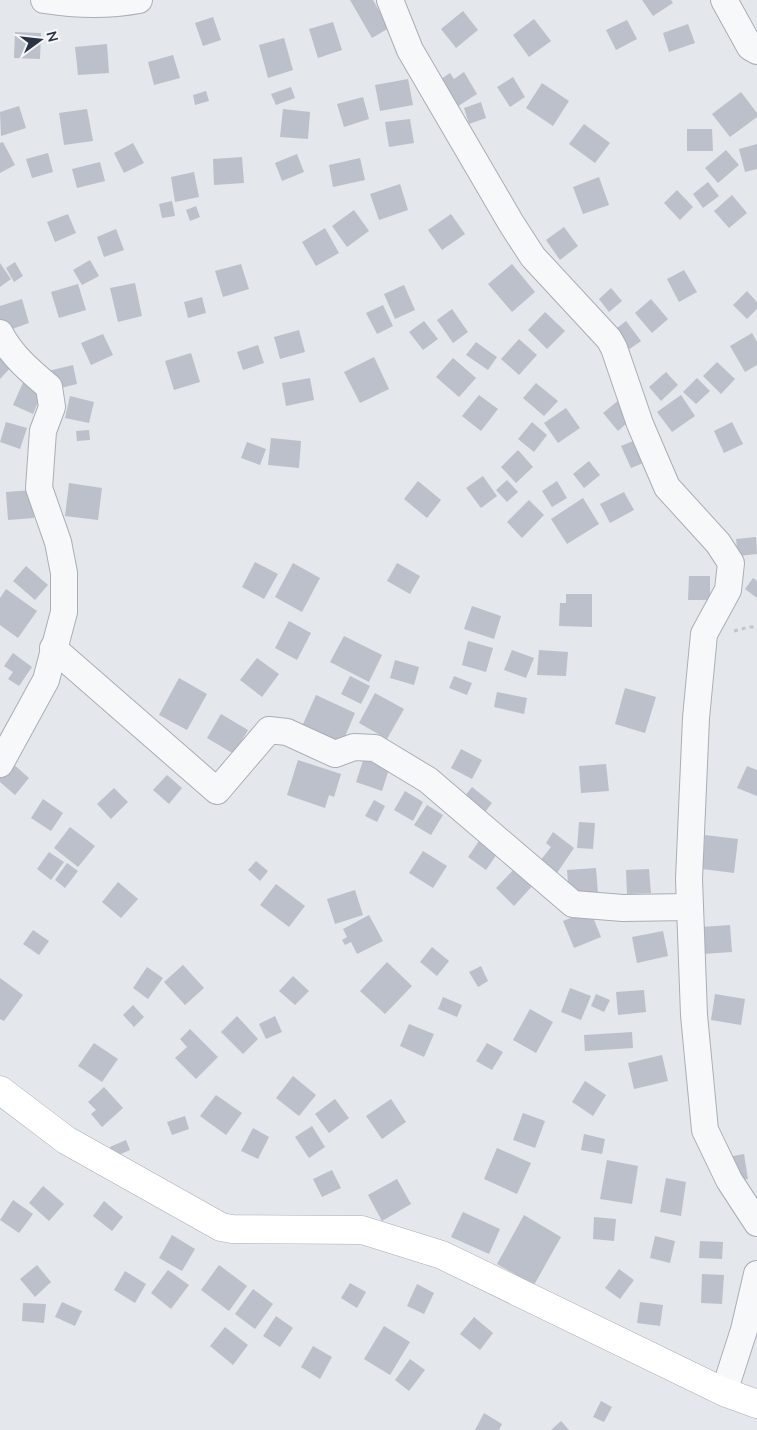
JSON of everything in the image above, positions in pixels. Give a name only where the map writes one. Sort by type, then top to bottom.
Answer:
[{"type":"street","points":[[44,0],[73,5],[119,4],[140,0]]},
{"type":"street","points":[[390,0],[410,50],[515,230],[533,256],[609,339],[614,348],[640,424],[667,487],[718,543],[731,563],[728,590],[704,634],[696,718],[691,806],[690,907],[694,1015],[704,1130],[729,1180],[757,1223]]},
{"type":"street","points":[[724,0],[750,47],[757,52]]},
{"type":"street","points":[[0,333],[6,346],[30,372],[49,386],[52,407],[43,431],[39,488],[58,542],[64,573],[64,612],[46,680],[0,764]]},
{"type":"street","points":[[53,648],[217,792],[269,730],[287,732],[335,754],[354,747],[376,748],[428,780],[573,904],[623,908],[690,907]]},
{"type":"street","points":[[0,1090],[66,1140],[221,1227],[232,1229],[362,1230],[442,1256],[724,1392],[757,1404]]},
{"type":"street","points":[[724,1392],[744,1330],[757,1274]]},
{"type":"building","points":[[350,0],[373,0],[389,28],[372,38]]},
{"type":"building","points":[[642,0],[671,0],[673,3],[653,16]]},
{"type":"building","points":[[463,11],[478,30],[456,48],[441,29]]},
{"type":"building","points":[[213,17],[221,40],[203,46],[195,23]]},
{"type":"building","points":[[534,19],[551,41],[529,57],[513,35]]},
{"type":"building","points":[[627,20],[637,39],[616,50],[606,30]]},
{"type":"building","points":[[333,22],[342,50],[318,58],[309,29]]},
{"type":"building","points":[[688,24],[695,43],[669,52],[663,33]]},
{"type":"building","points":[[15,32],[41,33],[40,59],[14,58]]},
{"type":"building","points":[[284,38],[293,70],[268,78],[259,45]]},
{"type":"building","points":[[107,44],[109,73],[78,75],[75,47]]},
{"type":"building","points":[[173,55],[180,78],[154,85],[148,62]]},
{"type":"building","points":[[464,72],[477,94],[452,110],[435,83],[450,73],[454,79]]},
{"type":"building","points":[[513,77],[525,97],[510,107],[497,87]]},
{"type":"building","points":[[408,79],[413,105],[380,111],[375,85]]},
{"type":"building","points":[[542,83],[569,101],[553,126],[526,108]]},
{"type":"building","points":[[291,87],[295,98],[276,105],[271,94]]},
{"type":"building","points":[[206,91],[209,101],[195,105],[193,95]]},
{"type":"building","points":[[741,92],[757,113],[757,117],[730,137],[712,114]]},
{"type":"building","points":[[363,97],[369,119],[344,127],[337,104]]},
{"type":"building","points":[[481,102],[486,118],[469,124],[464,108]]},
{"type":"building","points":[[19,106],[26,128],[1,136],[0,112]]},
{"type":"building","points":[[87,109],[93,141],[64,145],[59,113]]},
{"type":"building","points":[[283,109],[310,112],[308,139],[280,137]]},
{"type":"building","points":[[410,119],[414,143],[389,147],[385,122]]},
{"type":"building","points":[[584,124],[610,143],[595,163],[569,144]]},
{"type":"building","points":[[687,129],[712,129],[713,151],[687,151]]},
{"type":"building","points":[[3,142],[15,165],[0,173],[0,143]]},
{"type":"building","points":[[133,143],[144,163],[124,173],[114,153]]},
{"type":"building","points":[[757,144],[757,169],[745,172],[739,149]]},
{"type":"building","points":[[726,150],[739,165],[718,183],[705,168]]},
{"type":"building","points":[[48,153],[53,172],[32,178],[26,159]]},
{"type":"building","points":[[297,154],[304,172],[282,181],[275,163]]},
{"type":"building","points":[[242,157],[244,183],[214,185],[213,159]]},
{"type":"building","points":[[360,158],[365,180],[333,187],[329,165]]},
{"type":"building","points":[[100,162],[105,181],[77,188],[72,169]]},
{"type":"building","points":[[194,172],[199,197],[175,202],[171,177]]},
{"type":"building","points":[[599,177],[609,205],[583,214],[573,187]]},
{"type":"building","points":[[708,182],[719,196],[703,208],[693,194]]},
{"type":"building","points":[[400,184],[408,210],[379,220],[370,194]]},
{"type":"building","points":[[677,190],[693,207],[680,220],[664,203]]},
{"type":"building","points":[[732,195],[747,213],[729,228],[714,211]]},
{"type":"building","points":[[172,201],[175,216],[162,218],[159,204]]},
{"type":"building","points":[[196,206],[200,217],[190,221],[186,210]]},
{"type":"building","points":[[354,210],[369,231],[347,247],[332,226]]},
{"type":"building","points":[[68,214],[76,233],[55,242],[47,222]]},
{"type":"building","points":[[451,214],[465,234],[442,250],[428,230]]},
{"type":"building","points":[[564,227],[578,246],[560,260],[546,240]]},
{"type":"building","points":[[325,228],[339,253],[316,266],[302,242]]},
{"type":"building","points":[[116,229],[124,250],[104,257],[97,237]]},
{"type":"building","points":[[90,260],[99,276],[82,285],[73,270]]},
{"type":"building","points":[[15,262],[23,276],[14,282],[6,268]]},
{"type":"building","points":[[0,263],[11,279],[0,287]]},
{"type":"building","points":[[241,264],[249,289],[223,297],[215,271]]},
{"type":"building","points":[[512,264],[535,292],[512,312],[488,284]]},
{"type":"building","points":[[684,270],[697,292],[679,302],[667,279]]},
{"type":"building","points":[[135,283],[142,316],[118,322],[110,288]]},
{"type":"building","points":[[78,284],[86,310],[59,318],[51,292]]},
{"type":"building","points":[[404,285],[415,310],[395,319],[384,294]]},
{"type":"building","points":[[611,288],[622,301],[609,312],[599,299]]},
{"type":"building","points":[[747,291],[757,302],[757,309],[747,319],[733,305]]},
{"type":"building","points":[[202,297],[206,313],[188,318],[184,302]]},
{"type":"building","points":[[22,299],[29,323],[4,332],[0,321],[0,306]]},
{"type":"building","points":[[651,299],[668,319],[652,333],[635,313]]},
{"type":"building","points":[[383,305],[393,326],[377,334],[366,313]]},
{"type":"building","points":[[452,309],[468,332],[453,343],[437,320]]},
{"type":"building","points":[[545,312],[565,331],[547,349],[528,330]]},
{"type":"building","points":[[424,321],[438,339],[423,350],[409,332]]},
{"type":"building","points":[[626,321],[641,341],[621,355],[607,336]]},
{"type":"building","points":[[299,330],[305,352],[280,359],[274,337]]},
{"type":"building","points":[[752,333],[757,342],[757,365],[745,372],[730,346]]},
{"type":"building","points":[[103,334],[113,355],[91,365],[81,343]]},
{"type":"building","points":[[519,339],[537,355],[519,375],[501,359]]},
{"type":"building","points":[[476,342],[497,357],[488,370],[466,355]]},
{"type":"building","points":[[258,345],[264,363],[243,370],[237,352]]},
{"type":"building","points":[[0,352],[13,365],[0,379]]},
{"type":"building","points":[[191,353],[200,382],[174,390],[165,361]]},
{"type":"building","points":[[374,357],[389,389],[360,403],[344,372]]},
{"type":"building","points":[[453,358],[476,378],[459,397],[436,377]]},
{"type":"building","points":[[717,362],[735,379],[721,394],[703,376]]},
{"type":"building","points":[[73,365],[77,384],[53,390],[48,371]]},
{"type":"building","points":[[666,372],[678,385],[661,401],[649,387]]},
{"type":"building","points":[[25,378],[44,388],[33,414],[13,405]]},
{"type":"building","points":[[310,378],[314,400],[286,406],[282,383]]},
{"type":"building","points":[[697,378],[710,391],[696,404],[683,392]]},
{"type":"building","points":[[536,383],[558,401],[544,416],[523,398]]},
{"type":"building","points":[[479,395],[498,409],[481,431],[462,416]]},
{"type":"building","points":[[681,395],[695,416],[672,432],[657,412]]},
{"type":"building","points":[[70,396],[94,402],[89,423],[65,418]]},
{"type":"building","points":[[620,399],[635,416],[618,431],[603,413]]},
{"type":"building","points":[[566,408],[580,428],[558,443],[544,423]]},
{"type":"building","points":[[6,422],[27,428],[20,449],[0,442]]},
{"type":"building","points":[[532,422],[547,435],[534,452],[518,439]]},
{"type":"building","points":[[732,422],[743,444],[724,453],[714,431]]},
{"type":"building","points":[[89,430],[90,440],[77,441],[76,431]]},
{"type":"building","points":[[643,437],[653,459],[631,468],[621,446]]},
{"type":"building","points":[[271,438],[301,441],[299,468],[268,465]]},
{"type":"building","points":[[247,442],[266,449],[260,465],[241,458]]},
{"type":"building","points":[[518,450],[533,467],[516,483],[501,467]]},
{"type":"building","points":[[589,461],[600,475],[584,488],[573,474]]},
{"type":"building","points":[[483,476],[497,496],[481,508],[466,488]]},
{"type":"building","points":[[507,480],[518,492],[507,502],[496,490]]},
{"type":"building","points":[[418,481],[441,500],[427,518],[404,499]]},
{"type":"building","points":[[557,481],[567,498],[552,507],[542,491]]},
{"type":"building","points":[[69,483],[102,488],[98,520],[65,516]]},
{"type":"building","points":[[32,490],[34,518],[8,520],[6,492]]},
{"type":"building","points":[[624,492],[634,510],[610,523],[600,504]]},
{"type":"building","points":[[583,498],[599,524],[567,544],[551,519]]},
{"type":"building","points":[[529,500],[544,515],[522,538],[507,522]]},
{"type":"building","points":[[756,537],[757,554],[738,556],[736,539]]},
{"type":"building","points":[[255,562],[278,574],[264,599],[242,587]]},
{"type":"building","points":[[293,563],[320,578],[302,612],[275,597]]},
{"type":"building","points":[[397,563],[420,576],[410,594],[387,581]]},
{"type":"building","points":[[26,566],[48,585],[35,600],[13,581]]},
{"type":"building","points":[[689,576],[710,576],[710,600],[688,600]]},
{"type":"building","points":[[753,578],[757,581],[757,598],[745,589]]},
{"type":"building","points":[[6,589],[37,611],[18,638],[0,625],[0,598]]},
{"type":"building","points":[[566,594],[592,594],[592,627],[559,626],[560,603],[566,603]]},
{"type":"building","points":[[472,606],[501,616],[494,639],[464,629]]},
{"type":"building","points":[[289,621],[311,633],[297,660],[275,648]]},
{"type":"building","points":[[344,636],[382,655],[369,682],[330,662]]},
{"type":"building","points":[[468,641],[493,648],[486,672],[462,665]]},
{"type":"building","points":[[512,650],[534,658],[526,678],[504,670]]},
{"type":"building","points":[[539,650],[568,652],[566,676],[537,675]]},
{"type":"building","points":[[13,653],[32,667],[19,686],[8,679],[13,672],[4,666]]},
{"type":"building","points":[[257,658],[279,674],[262,697],[240,680]]},
{"type":"building","points":[[395,660],[419,667],[414,685],[390,678]]},
{"type":"building","points":[[350,676],[370,686],[361,704],[341,694]]},
{"type":"building","points":[[454,676],[472,683],[467,695],[449,688]]},
{"type":"building","points":[[179,678],[207,694],[187,730],[159,715]]},
{"type":"building","points":[[625,688],[656,697],[645,733],[615,724]]},
{"type":"building","points":[[497,692],[527,698],[524,714],[494,707]]},
{"type":"building","points":[[375,693],[404,709],[387,739],[359,723]]},
{"type":"building","points":[[316,695],[355,713],[343,741],[335,749],[299,733]]},
{"type":"building","points":[[221,714],[248,730],[234,754],[207,738]]},
{"type":"building","points":[[461,749],[482,760],[472,779],[451,768]]},
{"type":"building","points":[[365,755],[391,763],[382,791],[356,782]]},
{"type":"building","points":[[298,760],[341,774],[334,797],[329,795],[325,808],[287,795]]},
{"type":"building","points":[[12,763],[29,778],[15,795],[0,782],[0,777]]},
{"type":"building","points":[[606,764],[609,791],[581,793],[579,766]]},
{"type":"building","points":[[747,766],[757,770],[757,796],[737,788]]},
{"type":"building","points":[[167,775],[182,788],[169,804],[153,790]]},
{"type":"building","points":[[472,787],[492,803],[481,817],[461,801]]},
{"type":"building","points":[[114,788],[128,802],[111,819],[97,804]]},
{"type":"building","points":[[405,791],[423,802],[413,821],[394,810]]},
{"type":"building","points":[[43,799],[63,813],[51,831],[31,818]]},
{"type":"building","points":[[374,800],[385,806],[377,822],[365,816]]},
{"type":"building","points":[[427,805],[443,815],[431,835],[414,825]]},
{"type":"building","points":[[579,822],[595,823],[593,849],[577,848]]},
{"type":"building","points":[[70,827],[95,846],[78,867],[54,848]]},
{"type":"building","points":[[553,832],[574,848],[557,873],[540,861],[551,847],[546,843]]},
{"type":"building","points":[[705,835],[738,839],[734,873],[702,869]]},
{"type":"building","points":[[481,838],[499,851],[486,870],[468,857]]},
{"type":"building","points":[[423,851],[447,866],[433,888],[409,873]]},
{"type":"building","points":[[49,852],[64,862],[51,880],[37,869]]},
{"type":"building","points":[[256,861],[268,871],[260,881],[248,870]]},
{"type":"building","points":[[67,863],[78,871],[65,888],[55,880]]},
{"type":"building","points":[[517,866],[535,883],[514,906],[496,888]]},
{"type":"building","points":[[596,868],[598,894],[569,896],[567,870]]},
{"type":"building","points":[[649,869],[651,893],[627,894],[626,870]]},
{"type":"building","points":[[118,882],[138,899],[121,918],[102,902]]},
{"type":"building","points":[[276,884],[305,906],[289,927],[260,905]]},
{"type":"building","points":[[355,890],[363,915],[335,924],[327,899]]},
{"type":"building","points":[[590,910],[601,937],[574,948],[563,921]]},
{"type":"building","points":[[369,915],[383,941],[357,954],[351,942],[345,945],[342,940],[347,937],[343,929]]},
{"type":"building","points":[[730,925],[732,952],[702,954],[701,927]]},
{"type":"building","points":[[33,930],[49,941],[39,955],[23,944]]},
{"type":"building","points":[[663,931],[668,956],[637,963],[632,937]]},
{"type":"building","points":[[432,947],[449,961],[437,976],[420,962]]},
{"type":"building","points":[[387,962],[412,986],[385,1014],[360,991]]},
{"type":"building","points":[[183,965],[204,988],[185,1005],[164,982]]},
{"type":"building","points":[[481,966],[488,981],[478,987],[469,972]]},
{"type":"building","points":[[147,967],[163,978],[148,999],[133,988]]},
{"type":"building","points":[[293,976],[309,991],[295,1005],[279,991]]},
{"type":"building","points":[[0,978],[23,995],[4,1021],[0,1019]]},
{"type":"building","points":[[570,988],[591,996],[581,1020],[561,1012]]},
{"type":"building","points":[[644,990],[646,1012],[618,1015],[616,992]]},
{"type":"building","points":[[596,994],[610,1000],[604,1012],[591,1006]]},
{"type":"building","points":[[715,994],[745,999],[741,1025],[711,1020]]},
{"type":"building","points":[[443,997],[462,1005],[457,1017],[438,1009]]},
{"type":"building","points":[[133,1005],[144,1017],[134,1027],[123,1015]]},
{"type":"building","points":[[530,1009],[553,1022],[536,1053],[513,1040]]},
{"type":"building","points":[[237,1016],[258,1039],[243,1054],[221,1032]]},
{"type":"building","points":[[275,1016],[282,1032],[266,1039],[259,1024]]},
{"type":"building","points":[[409,1024],[434,1034],[424,1057],[400,1046]]},
{"type":"building","points":[[190,1029],[218,1057],[196,1079],[175,1058],[187,1047],[180,1039]]},
{"type":"building","points":[[632,1032],[633,1048],[585,1051],[584,1035]]},
{"type":"building","points":[[94,1043],[118,1059],[102,1082],[78,1066]]},
{"type":"building","points":[[487,1043],[503,1052],[492,1070],[476,1061]]},
{"type":"building","points":[[662,1055],[668,1081],[634,1089],[628,1063]]},
{"type":"building","points":[[293,1076],[316,1095],[299,1116],[276,1098]]},
{"type":"building","points":[[585,1081],[606,1095],[593,1116],[572,1102]]},
{"type":"building","points":[[104,1087],[123,1108],[102,1127],[91,1114],[96,1110],[88,1102]]},
{"type":"building","points":[[216,1095],[242,1113],[226,1135],[200,1116]]},
{"type":"building","points":[[335,1099],[349,1118],[329,1133],[315,1114]]},
{"type":"building","points":[[391,1099],[406,1122],[382,1139],[366,1116]]},
{"type":"building","points":[[523,1113],[545,1121],[535,1148],[513,1140]]},
{"type":"building","points":[[185,1116],[189,1129],[172,1135],[167,1122]]},
{"type":"building","points":[[312,1126],[325,1147],[309,1158],[295,1137]]},
{"type":"building","points":[[253,1128],[269,1137],[258,1159],[241,1151]]},
{"type":"building","points":[[584,1134],[605,1139],[602,1154],[581,1150]]},
{"type":"building","points":[[126,1140],[130,1150],[114,1157],[110,1147]]},
{"type":"building","points":[[497,1148],[531,1163],[517,1194],[484,1179]]},
{"type":"building","points":[[744,1154],[748,1179],[732,1182],[728,1157]]},
{"type":"building","points":[[607,1160],[638,1166],[632,1204],[600,1199]]},
{"type":"building","points":[[332,1170],[341,1188],[322,1197],[313,1179]]},
{"type":"building","points":[[666,1178],[686,1182],[681,1216],[660,1212]]},
{"type":"building","points":[[397,1179],[411,1204],[382,1221],[368,1195]]},
{"type":"building","points":[[43,1186],[64,1204],[49,1221],[29,1203]]},
{"type":"building","points":[[13,1200],[33,1214],[19,1233],[0,1220]]},
{"type":"building","points":[[104,1201],[123,1217],[112,1231],[93,1216]]},
{"type":"building","points":[[463,1212],[500,1229],[489,1254],[451,1237]]},
{"type":"building","points":[[524,1215],[561,1237],[534,1285],[497,1264]]},
{"type":"building","points":[[594,1217],[616,1219],[614,1241],[593,1239]]},
{"type":"building","points":[[172,1235],[195,1249],[182,1271],[159,1258]]},
{"type":"building","points":[[655,1236],[675,1241],[670,1263],[650,1258]]},
{"type":"building","points":[[700,1241],[723,1242],[722,1259],[699,1258]]},
{"type":"building","points":[[37,1265],[51,1282],[35,1297],[20,1279]]},
{"type":"building","points":[[219,1265],[247,1286],[229,1311],[201,1290]]},
{"type":"building","points":[[619,1269],[634,1280],[620,1299],[605,1288]]},
{"type":"building","points":[[168,1270],[189,1285],[171,1309],[151,1293]]},
{"type":"building","points":[[125,1271],[146,1284],[135,1303],[114,1290]]},
{"type":"building","points":[[702,1274],[724,1275],[722,1304],[701,1303]]},
{"type":"building","points":[[350,1283],[366,1292],[357,1308],[341,1298]]},
{"type":"building","points":[[417,1284],[434,1293],[424,1314],[407,1306]]},
{"type":"building","points":[[253,1289],[273,1304],[255,1329],[235,1314]]},
{"type":"building","points":[[62,1302],[82,1311],[75,1326],[55,1317]]},
{"type":"building","points":[[640,1302],[663,1305],[660,1326],[637,1323]]},
{"type":"building","points":[[23,1303],[46,1304],[44,1323],[22,1321]]},
{"type":"building","points":[[276,1316],[293,1328],[280,1347],[263,1336]]},
{"type":"building","points":[[474,1317],[493,1333],[480,1350],[460,1334]]},
{"type":"building","points":[[384,1326],[410,1342],[390,1375],[364,1359]]},
{"type":"building","points":[[225,1327],[248,1345],[233,1365],[210,1346]]},
{"type":"building","points":[[313,1346],[332,1357],[320,1379],[301,1367]]},
{"type":"building","points":[[410,1359],[425,1370],[409,1391],[395,1380]]},
{"type":"building","points":[[601,1401],[612,1407],[604,1422],[593,1417]]},
{"type":"building","points":[[484,1413],[502,1424],[499,1430],[475,1430]]},
{"type":"building","points":[[561,1421],[569,1430],[551,1430]]}]
